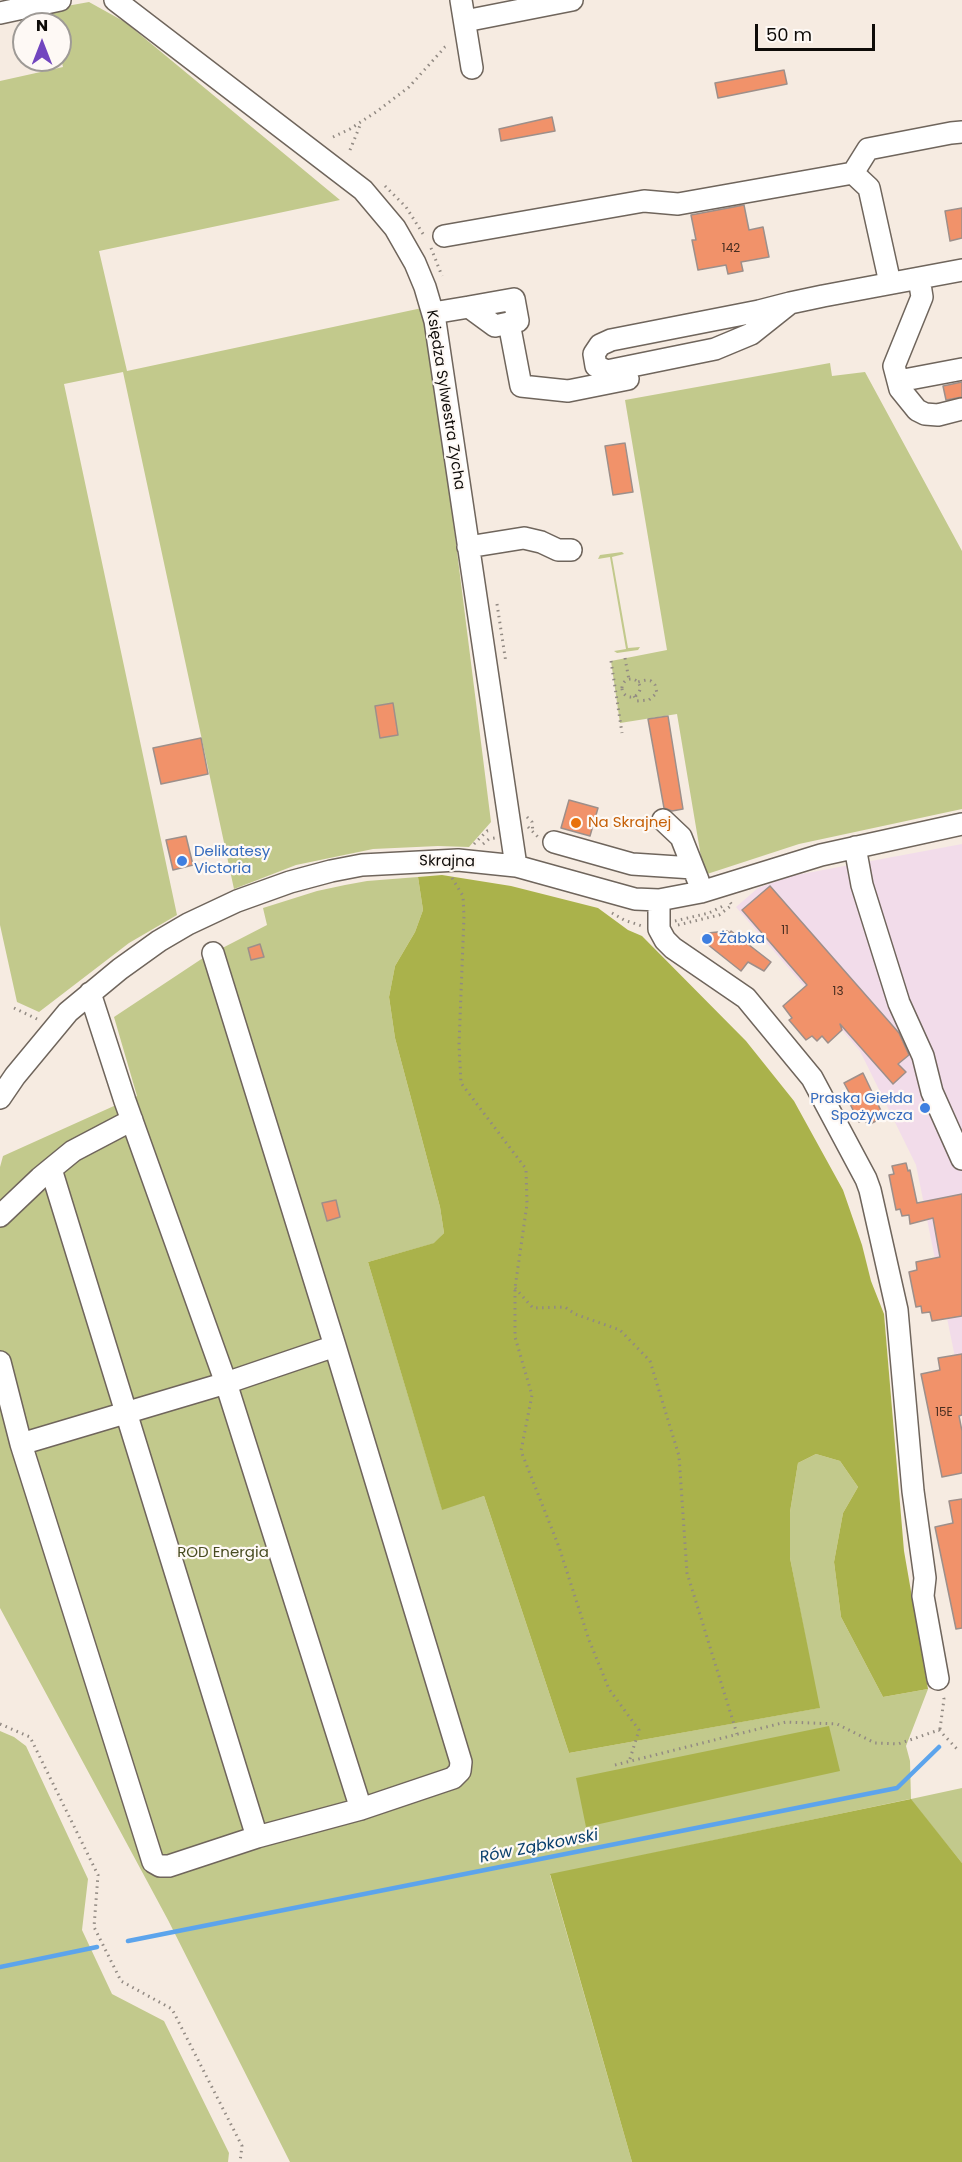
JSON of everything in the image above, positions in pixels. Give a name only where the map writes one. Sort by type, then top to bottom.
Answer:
[{"type":"street","points":[[0,13],[60,0]]},
{"type":"street","points":[[461,0],[472,68]]},
{"type":"street","points":[[466,29],[572,0]]},
{"type":"street","name":"Księdza Sylwestra Zycha","points":[[122,2],[363,190],[404,242],[425,287],[433,313],[516,866]]},
{"type":"street","points":[[433,241],[645,201],[678,204],[853,173],[868,149],[962,132]]},
{"type":"street","points":[[853,173],[869,188],[890,284]]},
{"type":"street","points":[[790,303],[752,334],[714,349],[607,371],[596,366],[594,354],[600,345],[610,340],[790,303],[962,270]]},
{"type":"street","points":[[919,278],[922,297],[895,371],[900,389],[917,410],[925,414],[938,415],[962,409]]},
{"type":"street","points":[[433,313],[469,307],[495,326],[509,323],[521,386],[567,391],[669,372],[683,366],[689,354]]},
{"type":"street","points":[[895,371],[904,380],[962,369]]},
{"type":"street","points":[[468,547],[524,538],[541,542],[558,550],[571,550]]},
{"type":"street","points":[[663,820],[681,837],[701,892]]},
{"type":"street","name":"Skrajna","points":[[0,1098],[15,1076],[68,1012],[143,952],[188,924],[237,901],[290,882],[331,871],[391,862],[458,860],[516,866],[635,898],[659,900],[701,892],[786,865],[962,824]]},
{"type":"street","points":[[547,840],[632,864],[693,868]]},
{"type":"street","points":[[855,848],[862,885],[899,1003],[923,1056],[932,1092],[962,1159]]},
{"type":"street","points":[[659,900],[659,924],[662,935],[673,948],[746,998],[812,1078],[866,1179],[897,1310],[913,1491],[925,1578],[923,1596],[938,1678]]},
{"type":"street","points":[[0,1362],[21,1444],[148,1853],[153,1862],[160,1866],[169,1866],[257,1837],[361,1809],[453,1778],[460,1772],[461,1762],[213,953]]},
{"type":"street","points":[[90,993],[132,1120],[226,1383],[361,1809]]},
{"type":"street","points":[[0,1216],[73,1151],[132,1120]]},
{"type":"street","points":[[51,1169],[257,1837]]},
{"type":"street","points":[[21,1444],[226,1383],[335,1346]]},
{"type":"path","points":[[333,137],[361,122],[409,87],[445,47],[466,29]]},
{"type":"path","points":[[350,150],[361,122]]},
{"type":"path","points":[[381,182],[433,241],[443,281]]},
{"type":"path","points":[[494,596],[500,616],[505,669]]},
{"type":"path","points":[[625,658],[629,680]]},
{"type":"path","points":[[611,661],[622,733]]},
{"type":"path","points":[[633,679],[638,682],[646,680],[655,685],[657,693],[649,700],[637,701],[634,696],[629,696],[623,691],[624,682],[633,679]]},
{"type":"path","points":[[634,696],[640,690],[638,682]]},
{"type":"path","points":[[525,808],[526,817],[532,822],[531,837]]},
{"type":"path","points":[[527,825],[547,840]]},
{"type":"path","points":[[457,874],[449,873],[463,896],[460,1083],[526,1169],[527,1204],[515,1288],[515,1337],[532,1395],[520,1451],[560,1547],[590,1640],[609,1689],[639,1730],[629,1762]]},
{"type":"path","points":[[612,908],[649,924],[659,924],[715,911],[737,896]]},
{"type":"path","points":[[515,1288],[533,1308],[565,1307],[575,1314],[620,1330],[650,1361],[679,1456],[687,1573],[737,1734]]},
{"type":"path","points":[[938,1678],[944,1700],[939,1730]]},
{"type":"path","points":[[615,1765],[786,1722],[837,1724],[875,1743],[898,1744],[939,1730]]},
{"type":"path","points":[[0,1724],[30,1737],[98,1875],[94,1927],[121,1980],[172,2009],[242,2146],[240,2162]]},
{"type":"path","points":[[939,1730],[958,1750]]},
{"type":"shaded area","name":"Praska Giełda Spożywcza","points":[[962,844],[962,1392],[916,1165],[860,1051],[736,907],[758,888],[791,876]]},
{"type":"green space","points":[[89,2],[125,22],[340,200],[99,251],[127,371],[422,308],[427,326],[445,456],[491,822],[469,847],[373,849],[296,865],[234,889],[123,372],[64,384],[177,915],[129,943],[39,1012],[17,1002],[0,925],[0,81],[40,72],[72,72],[72,12],[51,12],[50,9]]},
{"type":"green space","points":[[830,363],[832,376],[865,372],[962,551],[962,809],[799,844],[704,875],[677,714],[620,723],[611,661],[667,650],[625,400]]},
{"type":"green space","points":[[622,552],[624,554],[612,557],[628,648],[640,647],[638,650],[617,653],[614,651],[626,649],[610,557],[598,559],[600,555]]},
{"type":"green space","points":[[442,875],[511,886],[598,908],[628,930],[642,936],[746,1041],[794,1101],[843,1190],[862,1245],[871,1281],[884,1314],[904,1551],[928,1689],[883,1697],[841,1617],[834,1562],[843,1513],[858,1487],[840,1461],[816,1454],[798,1463],[790,1512],[790,1558],[820,1708],[569,1753],[484,1496],[442,1510],[368,1262],[434,1243],[444,1233],[440,1207],[395,1038],[389,997],[395,966],[415,932],[423,910],[418,877]]},
{"type":"green space","name":"ROD Energia","points":[[418,877],[423,910],[415,932],[395,966],[389,997],[395,1038],[440,1207],[444,1233],[435,1243],[368,1262],[442,1509],[484,1496],[569,1753],[819,1708],[790,1558],[790,1512],[798,1463],[816,1454],[840,1461],[858,1487],[843,1513],[834,1562],[841,1617],[883,1697],[928,1689],[906,1746],[910,1761],[911,1799],[962,1788],[962,1863],[910,1799],[550,1875],[632,2162],[290,2162],[168,1920],[0,1608],[0,1167],[3,1156],[125,1101],[131,1101],[137,1096],[114,1017],[203,958],[267,925],[263,908],[345,885]]},
{"type":"green space","points":[[829,1726],[840,1771],[586,1827],[576,1778]]},
{"type":"green space","points":[[0,1731],[26,1746],[88,1879],[82,1930],[112,1994],[164,2021],[229,2153],[228,2162],[0,2162]]},
{"type":"green space","points":[[911,1799],[962,1863],[962,2162],[632,2162],[550,1874]]},
{"type":"building","points":[[784,70],[787,84],[718,98],[715,83]]},
{"type":"building","points":[[552,117],[555,131],[501,141],[499,129]]},
{"type":"building","points":[[744,205],[749,230],[763,227],[769,257],[741,262],[743,271],[728,274],[726,265],[698,270],[692,240],[696,240],[691,215]]},
{"type":"building","points":[[962,208],[962,238],[950,241],[945,211]]},
{"type":"building","points":[[962,382],[962,397],[946,400],[943,386]]},
{"type":"building","points":[[625,443],[633,492],[613,495],[605,446]]},
{"type":"building","points":[[393,703],[398,735],[380,738],[375,706]]},
{"type":"building","points":[[668,716],[683,809],[672,811],[664,808],[648,719]]},
{"type":"building","points":[[201,738],[208,774],[161,784],[153,748]]},
{"type":"building","points":[[569,800],[598,808],[590,836],[561,828]]},
{"type":"building","points":[[186,836],[193,865],[173,870],[166,840]]},
{"type":"building","points":[[770,886],[899,1033],[909,1055],[898,1064],[906,1072],[893,1084],[840,1024],[842,1030],[828,1043],[822,1036],[817,1041],[812,1036],[806,1040],[789,1020],[792,1018],[783,1006],[807,985],[742,910]]},
{"type":"building","points":[[727,931],[730,933],[731,931],[771,962],[764,971],[748,962],[741,971],[702,940],[708,933]]},
{"type":"building","points":[[260,944],[264,957],[251,960],[248,948]]},
{"type":"building","points":[[863,1073],[884,1117],[868,1125],[864,1119],[859,1122],[847,1098],[851,1096],[844,1083]]},
{"type":"building","points":[[906,1163],[908,1171],[910,1170],[917,1203],[962,1194],[962,1316],[932,1321],[930,1312],[922,1313],[921,1306],[916,1307],[909,1272],[917,1270],[916,1262],[940,1257],[933,1218],[910,1224],[909,1215],[902,1216],[900,1209],[896,1210],[889,1175],[894,1174],[892,1166]]},
{"type":"building","points":[[336,1200],[340,1217],[327,1221],[322,1203]]},
{"type":"building","points":[[962,1354],[962,1415],[959,1416],[962,1431],[962,1473],[942,1477],[921,1374],[940,1370],[938,1358]]},
{"type":"building","points":[[962,1499],[962,1628],[956,1629],[935,1527],[953,1523],[949,1501]]},
{"type":"waterway","name":"Rów Ząbkowski","points":[[128,1941],[897,1788],[939,1747]]},
{"type":"waterway","name":"Rów Ząbkowski","points":[[0,1967],[97,1947]]},
{"type":"place","name":"Na Skrajnej","points":[[576,823]]},
{"type":"place","name":"Delikatesy Victoria","points":[[182,861]]},
{"type":"place","name":"Żabka","points":[[707,939]]},
{"type":"place","name":"Praska Giełda Spożywcza","points":[[925,1108]]}]
